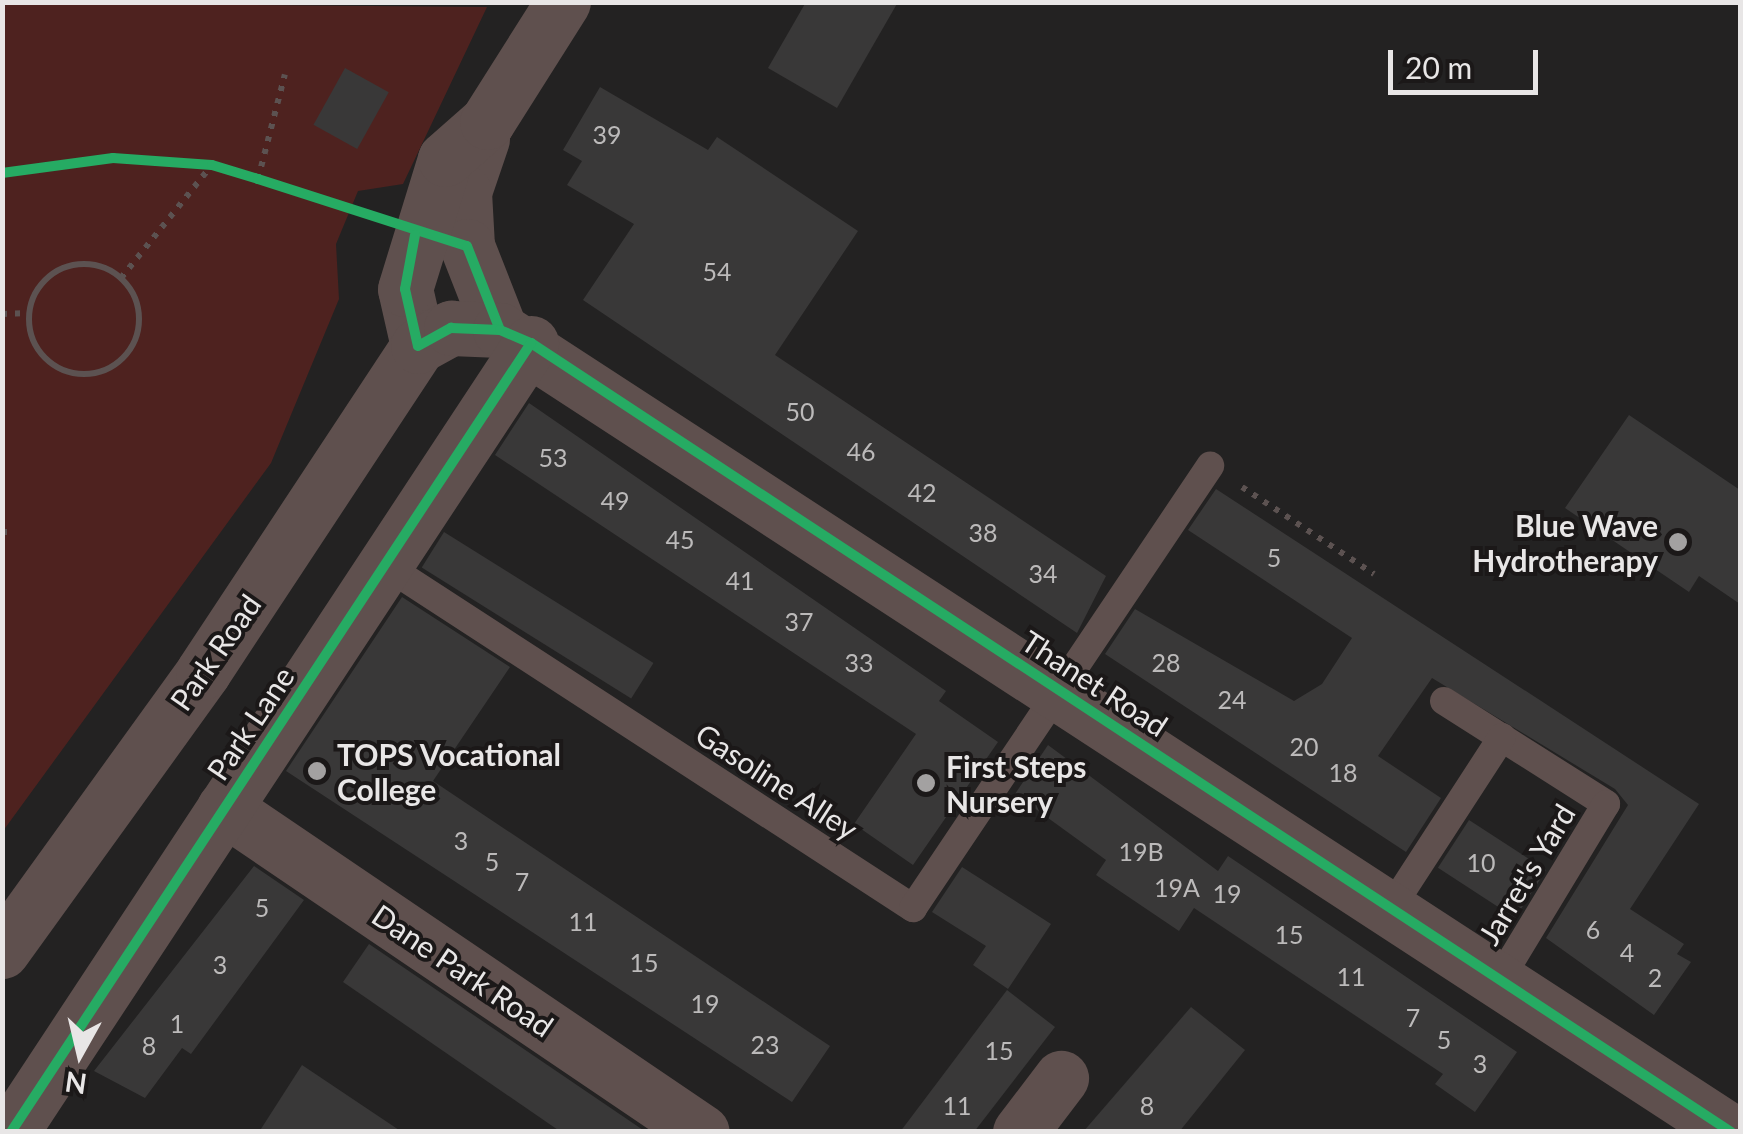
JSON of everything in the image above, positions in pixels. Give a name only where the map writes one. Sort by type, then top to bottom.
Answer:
[{"type":"street","points":[[516,336],[467,246],[464,192],[487,122],[563,2]]},
{"type":"street","points":[[487,122],[445,159],[415,235],[405,289],[418,346],[451,328],[516,336]]},
{"type":"street","name":"Park Lane","points":[[11,1132],[385,565],[516,336]]},
{"type":"street","name":"Thanet Road","points":[[516,336],[1731,1132]]},
{"type":"street","name":"Park Road","points":[[2,951],[203,672],[418,346]]},
{"type":"street","name":"Dane Park Road","points":[[224,808],[702,1132]]},
{"type":"street","points":[[1020,1132],[1061,1078]]},
{"type":"lane","points":[[1061,691],[1210,466]]},
{"type":"lane","name":"Gasoline Alley","points":[[385,565],[913,908],[1061,691]]},
{"type":"lane","name":"Jarret's Yard","points":[[1444,701],[1606,804],[1500,980]]},
{"type":"lane","points":[[1391,908],[1502,737]]},
{"type":"path","points":[[258,179],[285,74]]},
{"type":"path","points":[[192,163],[227,169]]},
{"type":"path","points":[[121,278],[212,164]]},
{"type":"path","points":[[3,174],[22,169]]},
{"type":"path","points":[[243,174],[276,185]]},
{"type":"path","points":[[89,265],[121,278],[139,328],[105,371],[51,363],[29,313],[56,272],[89,265]]},
{"type":"path","points":[[2,314],[29,313]]},
{"type":"path","points":[[1210,466],[1374,574]]},
{"type":"shaded area","points":[[3,3],[487,7],[403,184],[358,191],[336,244],[339,299],[271,463],[3,831]]},
{"type":"building","points":[[806,2],[898,2],[837,108],[768,68]]},
{"type":"building","points":[[345,68],[389,92],[357,149],[313,125]]},
{"type":"building","points":[[600,87],[708,150],[717,137],[858,231],[775,355],[1106,576],[1077,633],[583,300],[634,224],[567,185],[582,161],[563,150]]},
{"type":"building","points":[[529,403],[946,691],[939,701],[998,742],[913,865],[854,824],[916,734],[495,455]]},
{"type":"building","name":"Blue Wave Hydrotherapy","points":[[1629,415],[1740,490],[1740,604],[1699,576],[1689,592],[1565,508]]},
{"type":"building","points":[[1216,489],[1699,804],[1630,909],[1684,944],[1677,954],[1691,962],[1654,1015],[1546,938],[1628,805],[1615,789],[1432,678],[1378,756],[1441,798],[1406,852],[1105,654],[1135,609],[1294,701],[1322,684],[1352,638],[1188,530]]},
{"type":"building","points":[[444,532],[653,663],[631,699],[422,568]]},
{"type":"building","points":[[402,597],[510,667],[433,781],[830,1046],[792,1102],[286,771]]},
{"type":"building","points":[[1048,745],[1218,871],[1228,856],[1517,1052],[1475,1112],[1435,1084],[1443,1074],[1194,908],[1179,931],[1096,875],[1106,860],[1015,794]]},
{"type":"building","points":[[1469,820],[1546,870],[1515,918],[1438,868]]},
{"type":"building","points":[[254,866],[304,900],[191,1054],[182,1048],[145,1098],[94,1071]]},
{"type":"building","points":[[962,867],[1051,924],[1008,989],[973,965],[986,946],[932,912]]},
{"type":"building","points":[[369,944],[646,1132],[561,1132],[343,982]]},
{"type":"building","points":[[1007,990],[1055,1027],[974,1132],[900,1132]]},
{"type":"building","points":[[1191,1007],[1245,1050],[1179,1132],[1083,1132]]},
{"type":"building","points":[[302,1065],[402,1132],[259,1132]]},
{"type":"cycle path","points":[[2,173],[113,158],[212,165],[258,179],[467,246],[500,330]]},
{"type":"cycle path","points":[[415,235],[405,289],[418,346],[451,328],[500,330],[531,343],[1731,1132]]},
{"type":"cycle path","points":[[11,1132],[531,343]]},
{"type":"place","name":"Blue Wave Hydrotherapy","points":[[1678,542]]},
{"type":"place","name":"TOPS Vocational College","points":[[317,771]]},
{"type":"place","name":"First Steps Nursery","points":[[926,783]]}]
